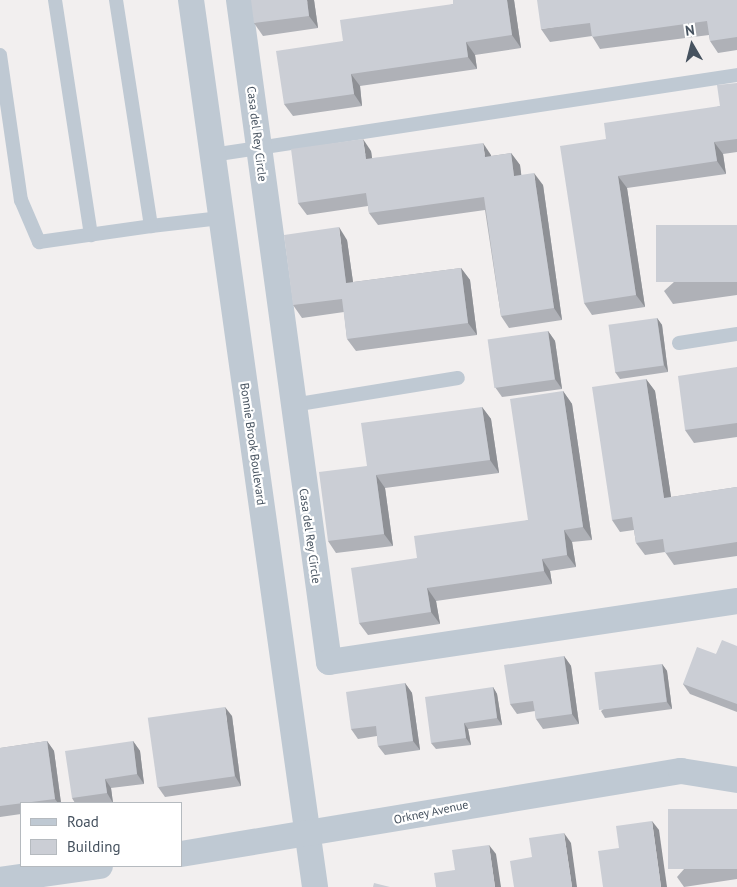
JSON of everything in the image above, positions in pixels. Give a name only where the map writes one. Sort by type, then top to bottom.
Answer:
[{"type":"street","name":"Bonnie Brook Boulevard","points":[[191,0],[315,887]]},
{"type":"street","name":"Casa del Rey Circle","points":[[239,0],[329,662],[737,601]]},
{"type":"street","name":"Orkney Avenue","points":[[182,854],[308,836],[431,809],[681,771],[737,780]]},
{"type":"street","points":[[0,880],[93,867]]},
{"type":"lane","points":[[55,0],[91,235]]},
{"type":"lane","points":[[116,0],[151,226]]},
{"type":"lane","points":[[0,55],[21,200],[29,226],[39,242],[221,218]]},
{"type":"lane","points":[[212,155],[737,74]]},
{"type":"lane","points":[[679,343],[737,334]]},
{"type":"lane","points":[[293,405],[458,378]]},
{"type":"building","points":[[251,0],[307,0],[309,16],[254,23]]},
{"type":"building","points":[[453,0],[507,0],[512,35],[466,42],[468,57],[351,74],[354,94],[284,104],[276,51],[343,41],[340,20],[453,4]]},
{"type":"building","points":[[537,0],[737,0],[737,37],[710,41],[707,21],[592,37],[590,23],[541,29]]},
{"type":"building","points":[[737,83],[737,139],[714,142],[717,161],[618,176],[636,295],[584,303],[560,146],[606,139],[604,123],[720,106],[717,85]]},
{"type":"building","points":[[363,139],[366,159],[483,143],[485,157],[511,153],[514,176],[534,173],[554,308],[501,316],[484,197],[369,213],[366,193],[298,203],[291,149]]},
{"type":"building","points":[[656,225],[737,225],[737,282],[656,282]]},
{"type":"building","points":[[339,227],[346,283],[461,268],[468,323],[347,339],[342,299],[293,305],[284,235]]},
{"type":"building","points":[[657,318],[664,366],[615,372],[608,325]]},
{"type":"building","points":[[548,331],[555,380],[494,388],[488,339]]},
{"type":"building","points":[[737,367],[737,423],[685,430],[678,376]]},
{"type":"building","points":[[646,379],[664,498],[737,487],[737,542],[665,553],[663,539],[636,543],[632,517],[612,520],[592,387]]},
{"type":"building","points":[[563,391],[583,527],[564,530],[567,555],[542,559],[544,571],[427,588],[431,612],[359,623],[351,568],[417,558],[414,536],[528,520],[510,399]]},
{"type":"building","points":[[482,407],[490,460],[376,475],[384,534],[328,541],[319,472],[367,466],[361,423]]},
{"type":"building","points":[[722,640],[737,646],[737,704],[683,684],[697,647],[716,654]]},
{"type":"building","points":[[564,656],[572,714],[536,719],[533,701],[510,704],[504,665]]},
{"type":"building","points":[[662,664],[667,702],[599,710],[595,672]]},
{"type":"building","points":[[405,683],[413,741],[378,746],[376,726],[351,729],[346,692]]},
{"type":"building","points":[[493,687],[497,718],[464,723],[466,738],[431,743],[425,697]]},
{"type":"building","points":[[225,707],[235,776],[158,787],[148,718]]},
{"type":"building","points":[[47,741],[55,799],[0,806],[0,748]]},
{"type":"building","points":[[133,741],[137,774],[105,779],[107,793],[72,798],[65,751]]},
{"type":"building","points":[[668,809],[737,809],[737,869],[668,869]]},
{"type":"building","points":[[652,821],[661,887],[603,887],[598,851],[619,848],[616,826]]},
{"type":"building","points":[[564,833],[572,887],[514,887],[510,861],[532,857],[529,838]]},
{"type":"building","points":[[489,845],[495,887],[436,887],[434,873],[455,870],[452,850]]},
{"type":"building","points":[[374,883],[390,887],[373,887]]}]
